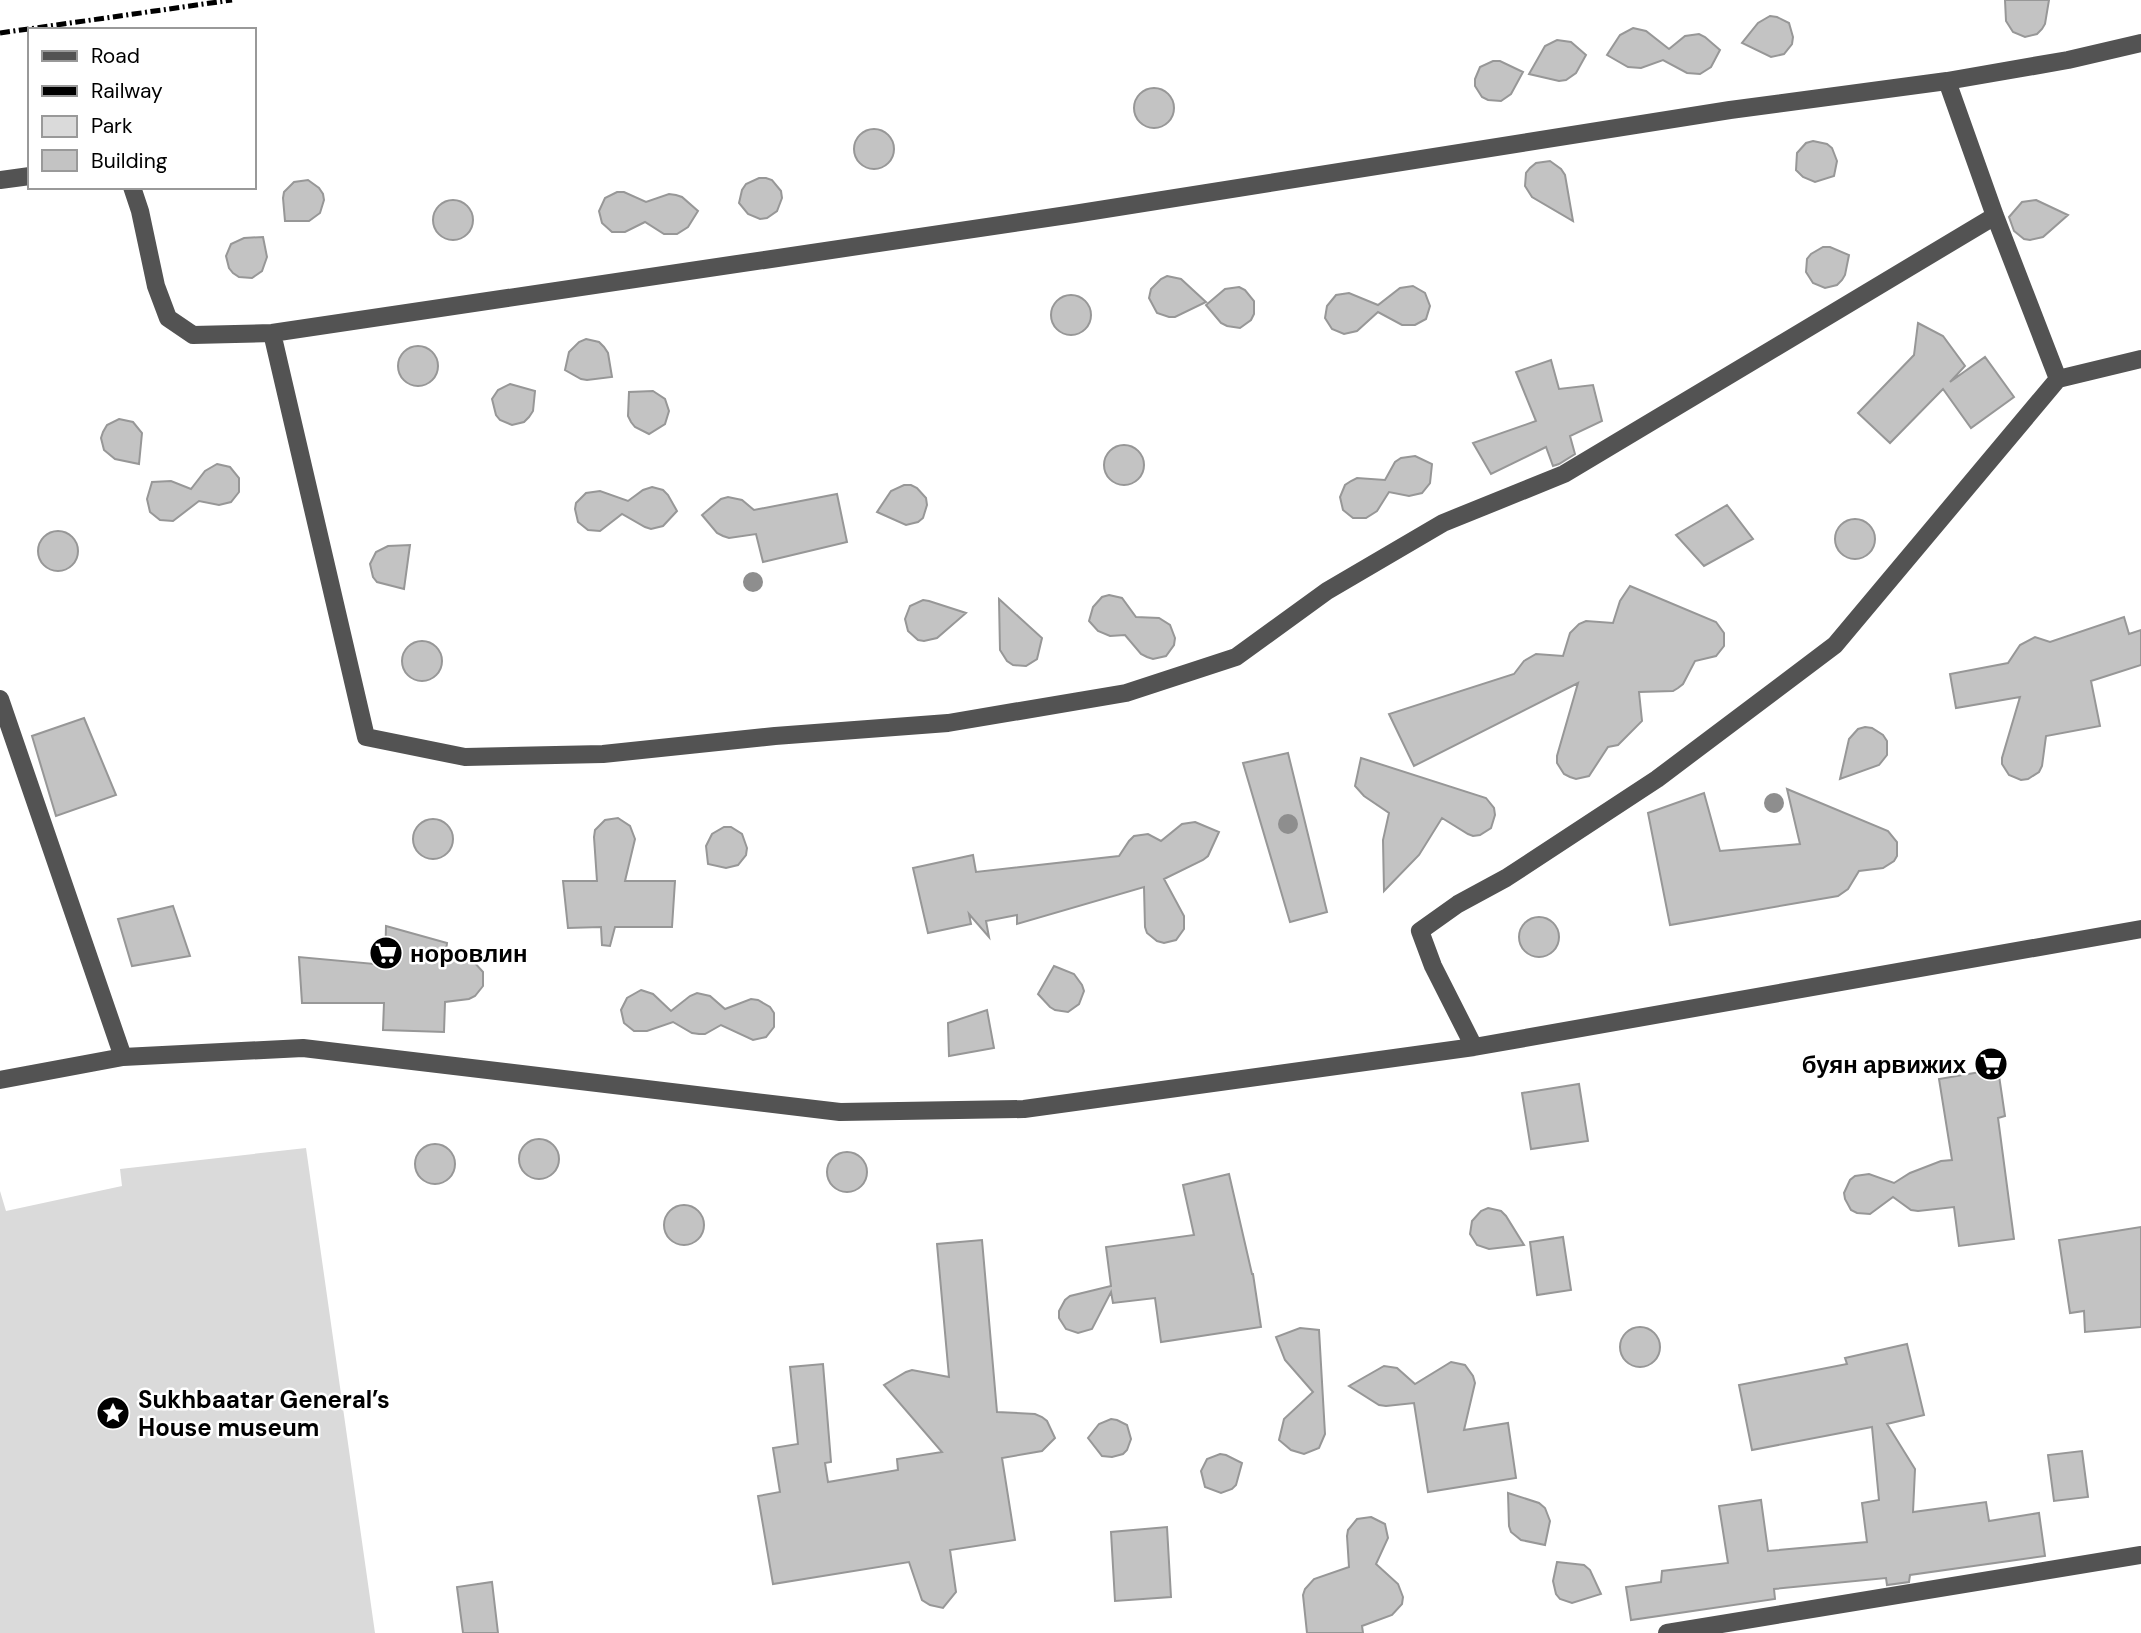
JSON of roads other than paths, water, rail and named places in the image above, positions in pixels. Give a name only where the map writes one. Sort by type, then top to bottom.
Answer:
[{"type":"street","points":[[133,189],[156,286],[168,318],[193,335],[272,333],[1074,214],[1730,110],[1947,81],[2068,60],[2141,43]]},
{"type":"street","points":[[1947,81],[1995,216],[2058,379]]},
{"type":"street","points":[[0,180],[28,176]]},
{"type":"street","points":[[272,333],[366,737],[465,757],[603,754],[775,736],[948,723],[1126,693],[1236,657],[1327,591],[1443,523],[1564,474],[1995,216]]},
{"type":"street","points":[[1474,1047],[1433,966],[1420,931],[1458,904],[1506,878],[1657,779],[1835,645],[2058,379],[2141,359]]},
{"type":"street","points":[[0,699],[123,1057]]},
{"type":"street","points":[[0,1080],[123,1057],[303,1048],[840,1111],[1024,1109],[1474,1047],[2141,929]]},
{"type":"street","points":[[1667,1633],[2141,1555]]},
{"type":"railway","points":[[35,28],[232,0]]},
{"type":"railway","points":[[0,33],[28,29]]},
{"type":"place","name":"норовлин","points":[[386,953]]},
{"type":"place","name":"буян арвижих","points":[[1991,1064]]},
{"type":"place","name":"Sukhbaatar General’s House museum","points":[[113,1413]]}]
